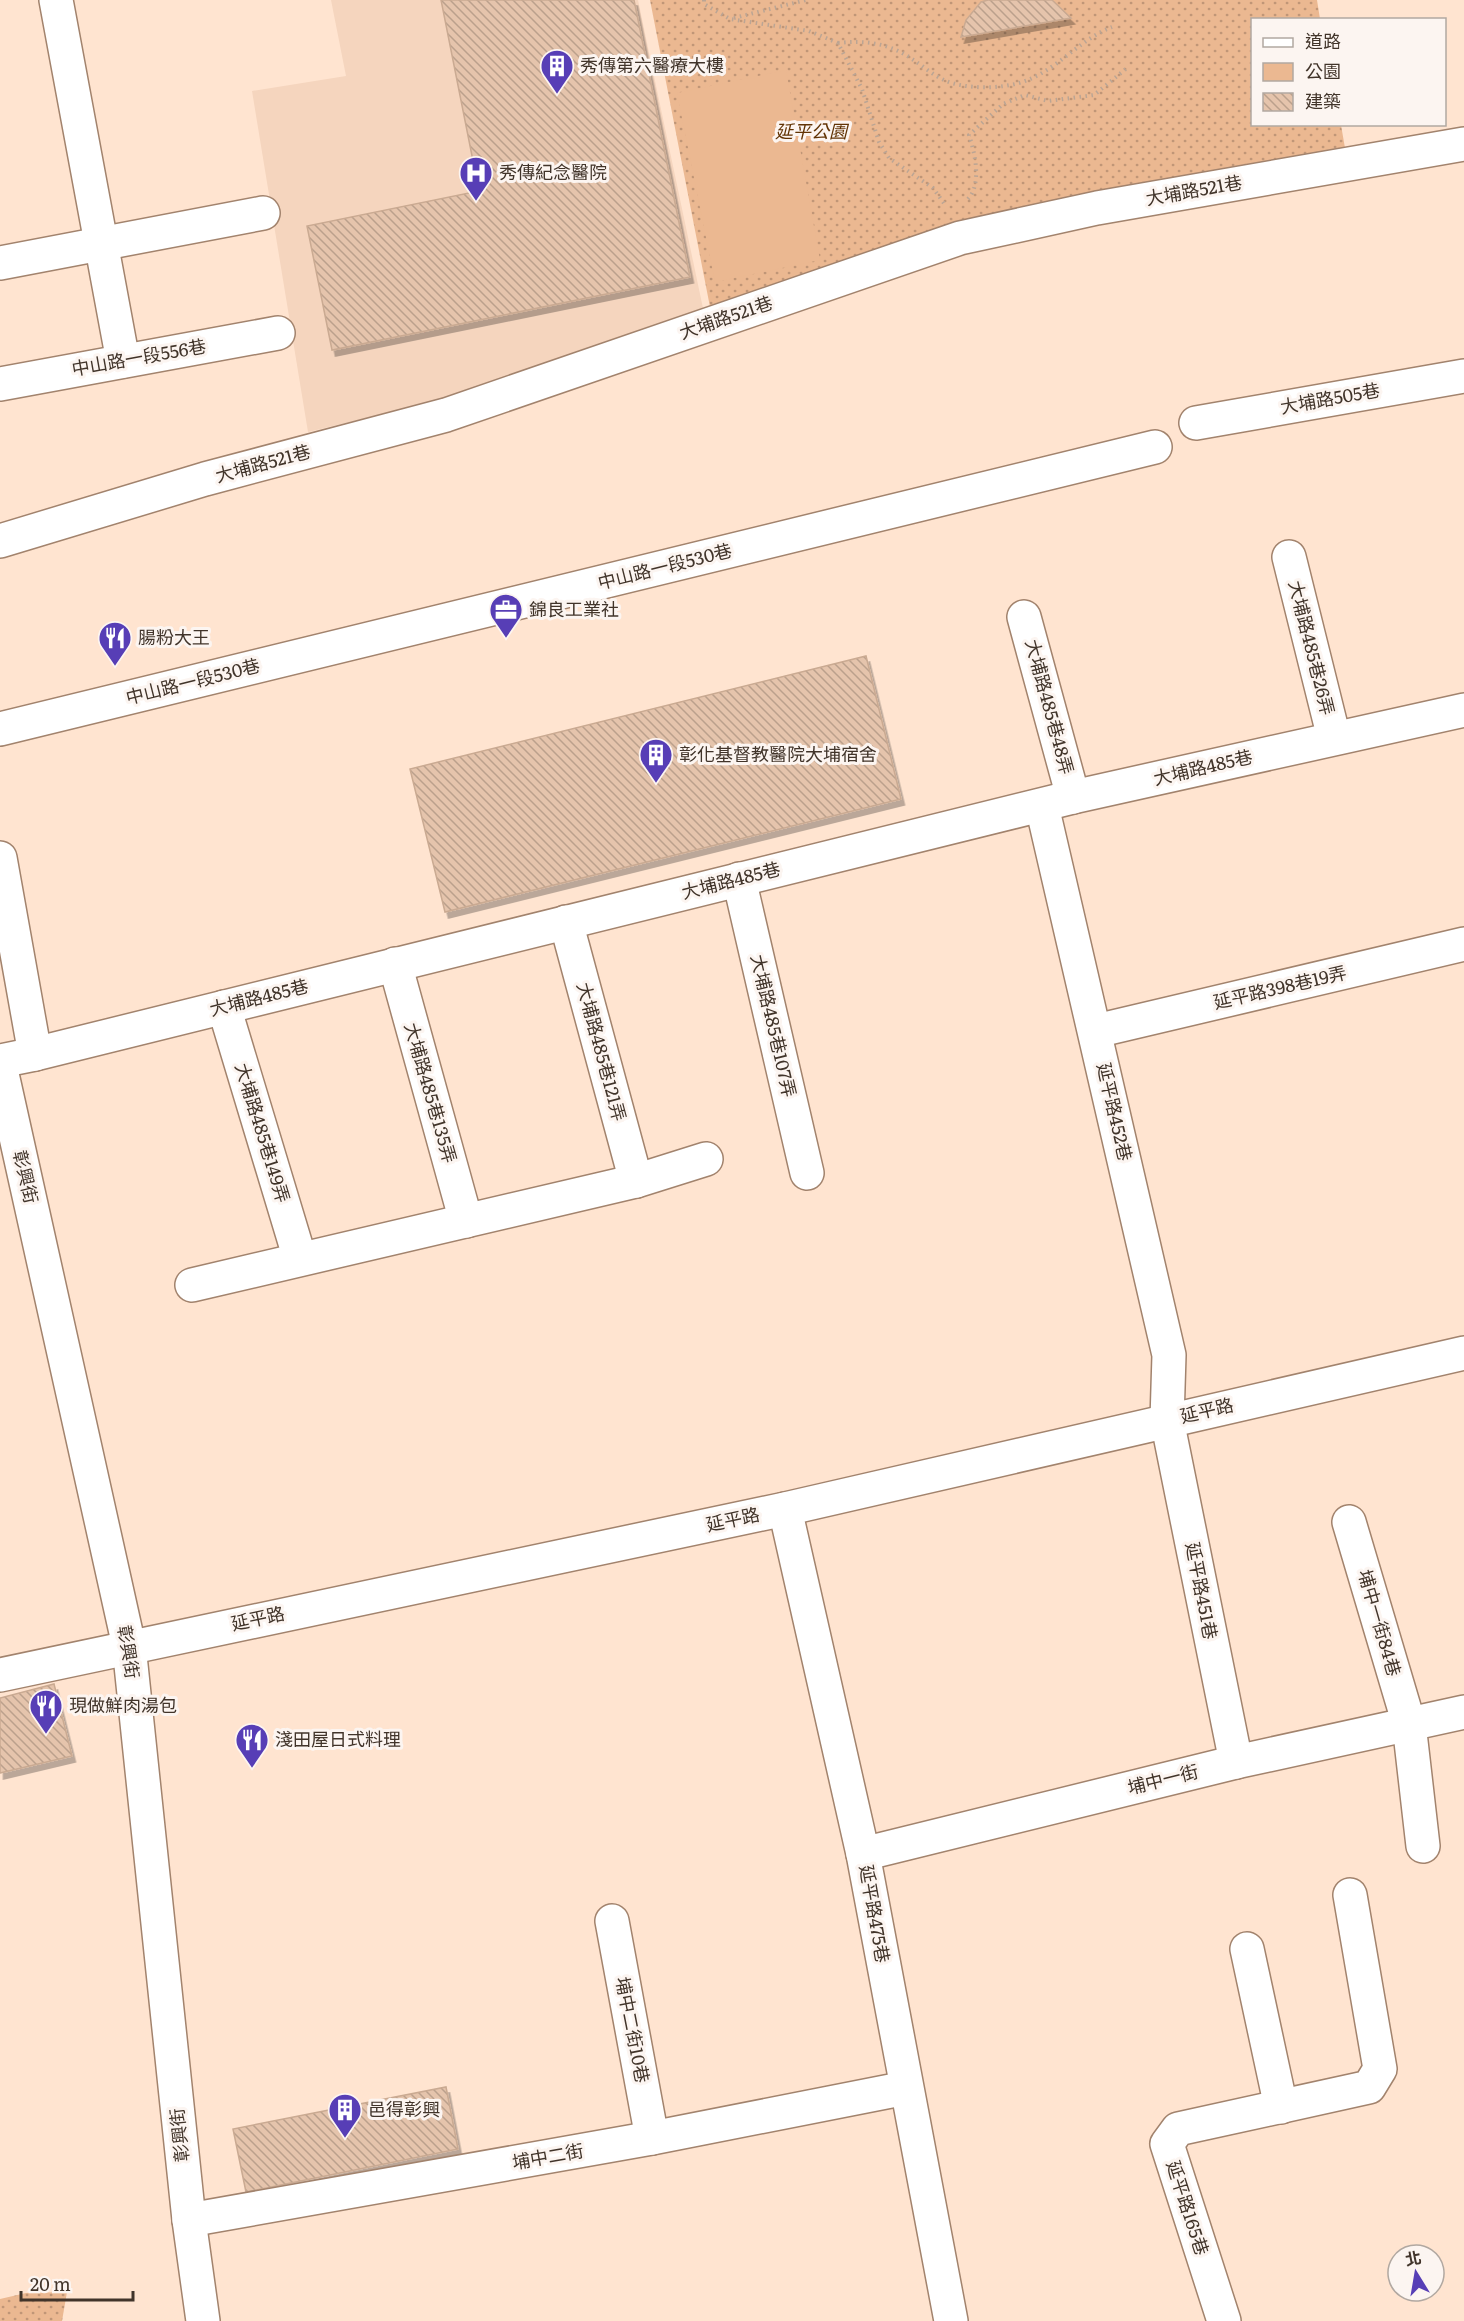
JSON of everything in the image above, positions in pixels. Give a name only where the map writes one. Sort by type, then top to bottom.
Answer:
[{"type":"street","points":[[56,0],[123,361]]},
{"type":"street","name":"大埔路521巷","points":[[0,540],[205,479],[446,415],[960,238],[1097,208],[1464,144]]},
{"type":"street","points":[[0,263],[263,213]]},
{"type":"street","name":"中山路一段556巷","points":[[0,384],[278,333]]},
{"type":"street","name":"大埔路505巷","points":[[1196,423],[1464,376]]},
{"type":"street","name":"中山路一段530巷","points":[[0,729],[1155,447]]},
{"type":"street","name":"大埔路485巷26弄","points":[[1289,557],[1334,738]]},
{"type":"street","name":"大埔路485巷48弄","points":[[1024,617],[1074,797]]},
{"type":"street","name":"大埔路485巷","points":[[0,1063],[1074,797],[1464,710]]},
{"type":"street","name":"延平路452巷","points":[[1042,806],[1096,1031],[1168,1355],[1167,1420]]},
{"type":"street","points":[[0,858],[35,1054]]},
{"type":"street","name":"大埔路485巷107弄","points":[[739,879],[807,1173]]},
{"type":"street","name":"大埔路485巷121弄","points":[[566,922],[636,1181]]},
{"type":"street","name":"延平路398巷19弄","points":[[1096,1031],[1464,944]]},
{"type":"street","name":"大埔路485巷135弄","points":[[395,964],[466,1221]]},
{"type":"street","name":"大埔路485巷149弄","points":[[224,1007],[300,1259]]},
{"type":"street","name":"彰興街","points":[[0,1063],[129,1646],[189,2220],[203,2321]]},
{"type":"street","points":[[192,1286],[636,1181],[706,1159]]},
{"type":"street","name":"延平路","points":[[0,1675],[785,1509],[1464,1353]]},
{"type":"street","name":"延平路451巷","points":[[1167,1420],[1236,1762]]},
{"type":"street","name":"延平路475巷","points":[[785,1509],[863,1854],[951,2321]]},
{"type":"street","name":"埔中一街84巷","points":[[1349,1522],[1409,1724],[1423,1845]]},
{"type":"street","name":"埔中一街","points":[[863,1854],[1236,1762],[1464,1712]]},
{"type":"street","name":"延平路165巷","points":[[1224,2321],[1167,2144],[1178,2129],[1370,2086],[1380,2069],[1350,1895]]},
{"type":"street","name":"埔中二街10巷","points":[[612,1921],[652,2138]]},
{"type":"street","points":[[1247,1949],[1281,2107]]},
{"type":"street","name":"埔中二街","points":[[189,2220],[652,2138],[906,2088]]},
{"type":"path","points":[[704,0],[704,4],[730,19],[809,31],[838,43],[864,40],[892,48],[947,82],[991,86],[1017,84],[1034,78],[1095,34],[1112,27]]},
{"type":"path","points":[[730,19],[806,0]]},
{"type":"path","points":[[838,43],[862,88],[879,142],[889,158],[933,188],[953,214]]},
{"type":"path","points":[[965,202],[971,196],[975,172],[975,154],[969,135],[996,109],[1025,95],[1048,101],[1094,95],[1127,68]]},
{"type":"shaded area","name":"秀傳紀念醫院","points":[[331,0],[638,0],[704,313],[436,401],[308,432],[252,91],[346,76]]},
{"type":"green space","name":"延平公園","points":[[650,0],[1317,0],[1320,18],[1251,18],[1251,126],[1341,126],[1345,148],[955,222],[710,307]]},
{"type":"green space","points":[[786,70],[820,260],[715,282],[677,93]]},
{"type":"green space","points":[[67,2292],[62,2321],[0,2321],[0,2299],[26,2293]]},
{"type":"building","name":"秀傳第六醫療大樓","points":[[441,0],[634,0],[690,277],[332,350],[307,226],[479,191]]},
{"type":"building","points":[[988,0],[1052,0],[1071,18],[961,37],[966,20],[981,2]]},
{"type":"building","name":"彰化基督教醫院大埔宿舍","points":[[866,656],[901,799],[445,912],[410,769]]},
{"type":"building","points":[[54,1684],[72,1756],[0,1773],[0,1698]]},
{"type":"building","name":"邑得彰興","points":[[446,2087],[458,2149],[246,2192],[233,2129]]},
{"type":"place","name":"秀傳第六醫療大樓","points":[[557,95]]},
{"type":"place","name":"秀傳紀念醫院","points":[[476,202]]},
{"type":"place","name":"錦良工業社","points":[[506,639]]},
{"type":"place","name":"腸粉大王","points":[[115,667]]},
{"type":"place","name":"彰化基督教醫院大埔宿舍","points":[[656,784]]},
{"type":"place","name":"現做鮮肉湯包","points":[[46,1735]]},
{"type":"place","name":"淺田屋日式料理","points":[[252,1769]]},
{"type":"place","name":"邑得彰興","points":[[345,2139]]}]
